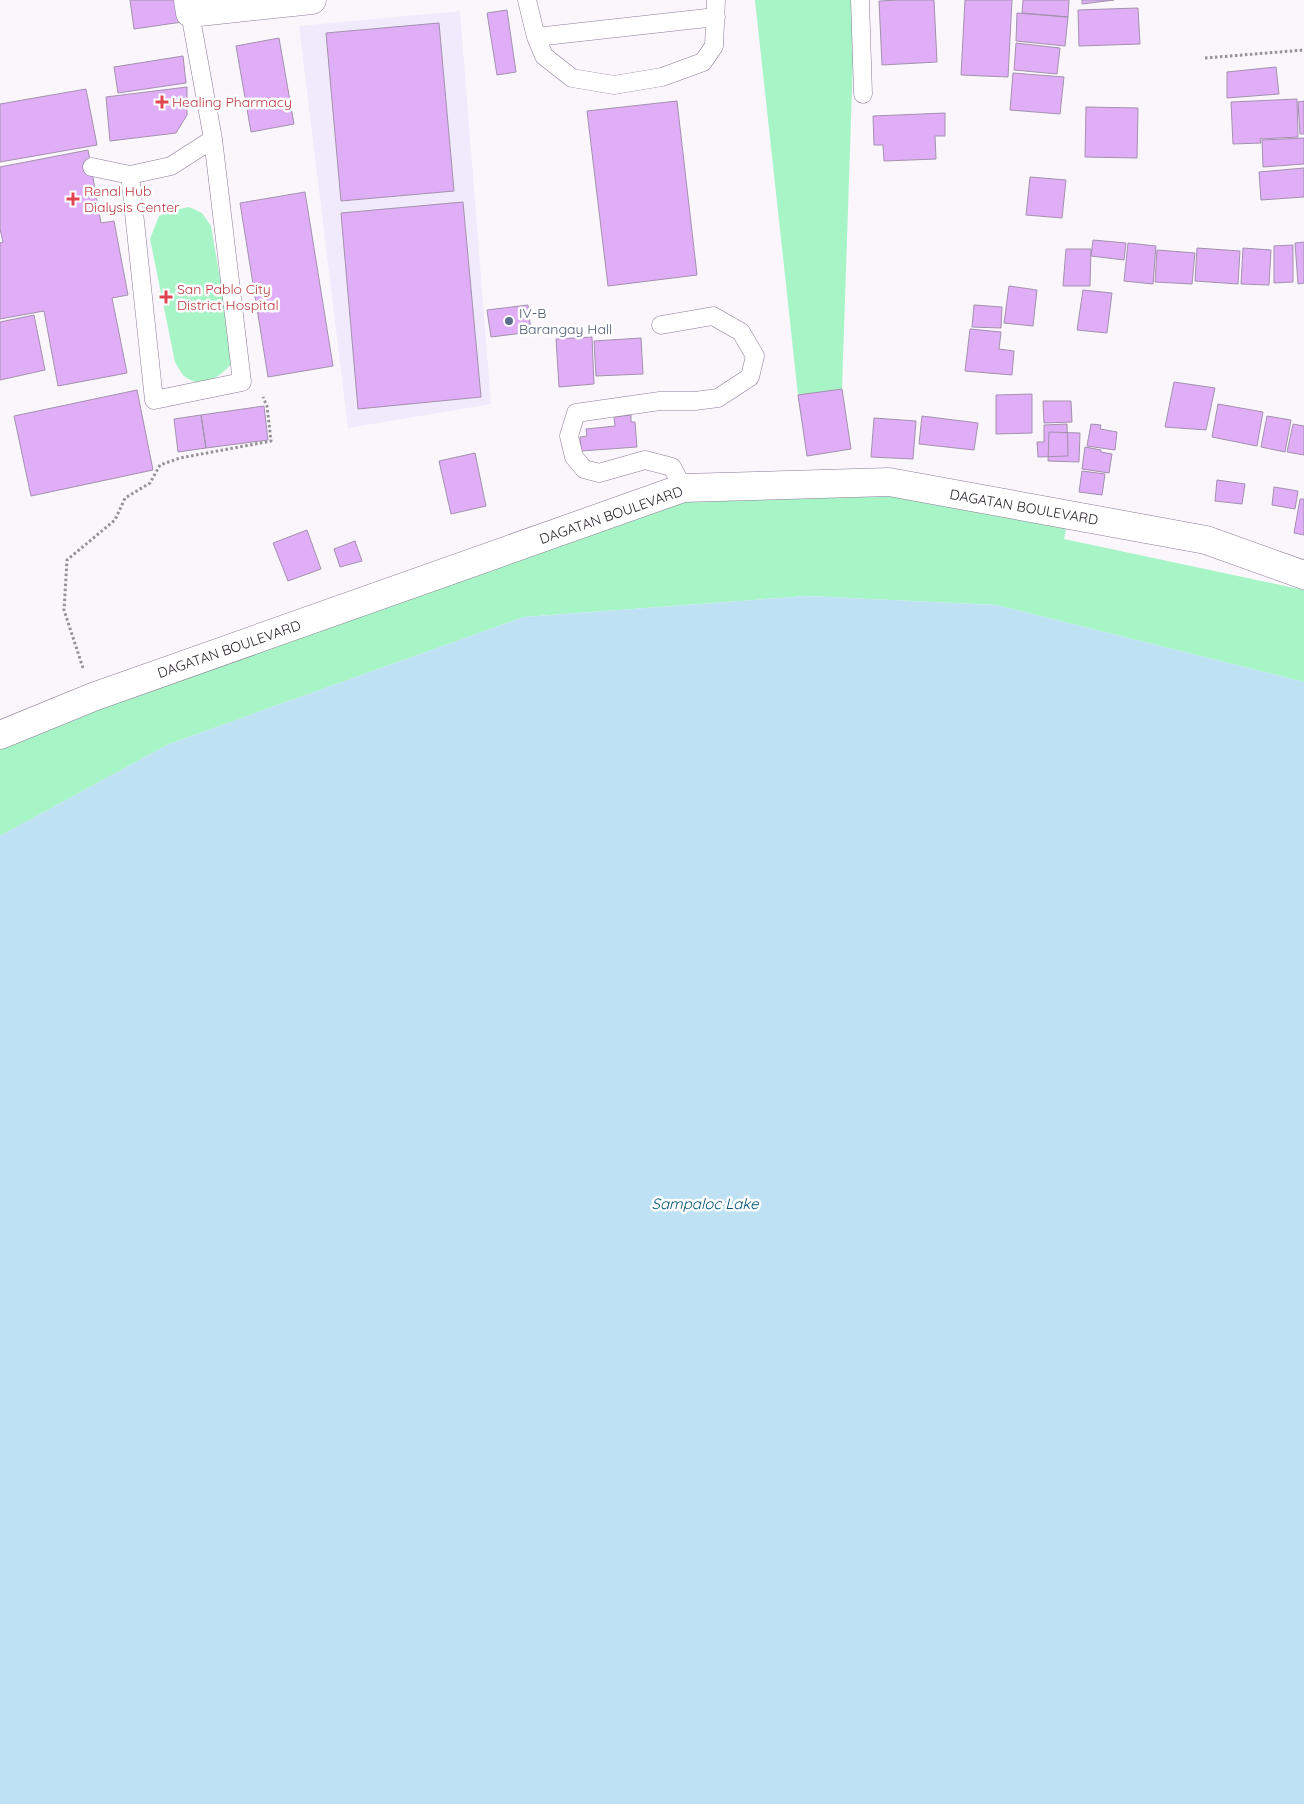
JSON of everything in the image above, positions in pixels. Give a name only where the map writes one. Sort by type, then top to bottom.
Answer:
[{"type":"street","points":[[189,7],[312,0]]},
{"type":"street","name":"DAGATAN BOULEVARD","points":[[0,734],[93,697],[683,488],[889,482],[1206,540],[1304,575]]},
{"type":"lane","points":[[527,0],[536,37],[544,56],[572,78],[614,85],[662,77],[703,62],[714,46],[716,9],[536,37]]},
{"type":"lane","points":[[860,0],[863,94]]},
{"type":"lane","points":[[130,175],[154,400],[242,382],[213,138],[189,7]]},
{"type":"lane","points":[[92,167],[130,175],[171,166],[213,138]]},
{"type":"lane","points":[[661,325],[713,316],[741,332],[755,356],[750,377],[718,398],[695,401],[660,401],[576,413],[569,436],[574,457],[584,469],[599,473],[645,460],[672,467],[683,488]]},
{"type":"path","points":[[1204,58],[1304,50]]},
{"type":"path","points":[[93,697],[64,610],[67,560],[115,520],[125,498],[150,483],[160,465],[180,458],[271,441],[267,406],[258,390],[242,382]]},
{"type":"shaded area","points":[[460,11],[491,404],[348,428],[299,26]]},
{"type":"green space","points":[[755,0],[855,0],[842,389],[798,395]]},
{"type":"green space","points":[[189,207],[202,213],[211,226],[232,349],[233,362],[217,377],[204,382],[191,380],[184,376],[175,362],[150,239],[159,216]]},
{"type":"green space","points":[[889,482],[1069,515],[1064,539],[1304,590],[1304,682],[996,605],[807,596],[524,617],[169,744],[0,836],[0,735],[683,488]]},
{"type":"water","name":"Sampaloc Lake","points":[[807,596],[996,605],[1304,682],[1304,1804],[0,1804],[0,836],[169,744],[524,617]]},
{"type":"building","points":[[130,0],[178,0],[182,22],[134,29]]},
{"type":"building","points":[[934,0],[937,62],[882,65],[879,1]]},
{"type":"building","points":[[965,0],[1012,0],[1008,77],[961,75]]},
{"type":"building","points":[[1023,0],[1069,0],[1068,17],[1022,13]]},
{"type":"building","points":[[1082,0],[1114,0],[1082,4]]},
{"type":"building","points":[[1138,8],[1140,44],[1079,46],[1078,10]]},
{"type":"building","points":[[507,10],[516,72],[497,75],[487,13]]},
{"type":"building","points":[[1017,13],[1068,17],[1065,46],[1016,41]]},
{"type":"building","points":[[439,23],[454,191],[341,201],[326,33]]},
{"type":"building","points":[[279,38],[294,124],[251,132],[236,46]]},
{"type":"building","points":[[1016,43],[1060,48],[1057,74],[1014,70]]},
{"type":"building","points":[[183,56],[186,83],[118,93],[114,67]]},
{"type":"building","points":[[1276,67],[1279,94],[1227,98],[1227,72]]},
{"type":"building","points":[[1013,73],[1064,77],[1060,114],[1010,110]]},
{"type":"building","points":[[187,87],[187,115],[176,133],[110,141],[106,97]]},
{"type":"building","points":[[86,89],[97,145],[0,162],[0,104]]},
{"type":"building","points":[[1297,99],[1298,137],[1260,139],[1261,143],[1233,144],[1231,102]]},
{"type":"building","points":[[677,101],[697,275],[608,286],[587,111]]},
{"type":"building","points":[[1304,101],[1304,134],[1300,134],[1298,102]]},
{"type":"building","points":[[1086,107],[1138,108],[1137,158],[1085,157]]},
{"type":"building","points":[[945,113],[945,136],[935,136],[936,159],[884,161],[883,145],[874,145],[873,116]]},
{"type":"building","points":[[1304,138],[1304,164],[1263,167],[1262,140]]},
{"type":"building","points":[[88,150],[101,223],[114,221],[128,295],[112,298],[127,373],[58,386],[44,311],[0,319],[0,243],[3,242],[0,229],[0,167]]},
{"type":"building","points":[[1304,168],[1304,197],[1261,200],[1259,172]]},
{"type":"building","points":[[1030,177],[1066,180],[1062,218],[1026,215]]},
{"type":"building","points":[[305,192],[333,366],[268,377],[240,203]]},
{"type":"building","points":[[463,202],[481,397],[358,409],[341,213]]},
{"type":"building","points":[[1093,240],[1126,243],[1124,260],[1091,256]]},
{"type":"building","points":[[1304,242],[1304,283],[1298,284],[1295,243]]},
{"type":"building","points":[[1128,243],[1156,246],[1153,284],[1124,281]]},
{"type":"building","points":[[1293,245],[1293,282],[1274,283],[1274,246]]},
{"type":"building","points":[[1197,248],[1240,251],[1238,284],[1195,281]]},
{"type":"building","points":[[1243,248],[1271,250],[1269,285],[1241,284]]},
{"type":"building","points":[[1066,249],[1091,249],[1090,286],[1063,286]]},
{"type":"building","points":[[1157,250],[1195,253],[1192,284],[1155,282]]},
{"type":"building","points":[[1009,286],[1037,290],[1033,326],[1004,323]]},
{"type":"building","points":[[1083,290],[1112,293],[1107,333],[1077,330]]},
{"type":"building","name":"IV-B Barangay Hall","points":[[528,305],[531,332],[491,337],[487,310]]},
{"type":"building","points":[[974,305],[1002,307],[1001,328],[972,327]]},
{"type":"building","points":[[34,315],[45,370],[0,380],[0,322]]},
{"type":"building","points":[[970,329],[1001,332],[999,349],[1014,351],[1012,375],[965,371]]},
{"type":"building","points":[[592,337],[594,384],[559,387],[556,339]]},
{"type":"building","points":[[641,338],[643,374],[596,376],[594,341]]},
{"type":"building","points":[[1174,382],[1215,388],[1206,430],[1165,427]]},
{"type":"building","points":[[842,389],[851,449],[807,456],[798,395]]},
{"type":"building","points":[[137,390],[153,470],[31,496],[14,416]]},
{"type":"building","points":[[1032,394],[1032,433],[996,434],[996,395]]},
{"type":"building","points":[[1043,401],[1071,401],[1072,422],[1044,423]]},
{"type":"building","points":[[1218,404],[1263,412],[1257,446],[1212,437]]},
{"type":"building","points":[[264,406],[268,440],[206,448],[201,415]]},
{"type":"building","points":[[201,415],[206,448],[178,452],[174,419]]},
{"type":"building","points":[[631,415],[631,422],[635,422],[637,447],[581,451],[580,437],[587,436],[586,429],[615,426],[614,417]]},
{"type":"building","points":[[922,416],[978,423],[974,450],[919,444]]},
{"type":"building","points":[[1267,416],[1291,420],[1285,452],[1261,447]]},
{"type":"building","points":[[874,418],[916,421],[913,459],[871,457]]},
{"type":"building","points":[[1067,424],[1068,456],[1038,457],[1037,442],[1044,442],[1044,425]]},
{"type":"building","points":[[1091,424],[1101,425],[1100,429],[1117,432],[1115,450],[1087,446]]},
{"type":"building","points":[[1293,424],[1304,426],[1304,455],[1287,452]]},
{"type":"building","points":[[1049,432],[1080,433],[1079,462],[1048,461]]},
{"type":"building","points":[[1085,447],[1112,454],[1109,473],[1082,469]]},
{"type":"building","points":[[475,453],[486,506],[451,514],[439,461]]},
{"type":"building","points":[[1082,471],[1105,474],[1102,495],[1079,492]]},
{"type":"building","points":[[1217,480],[1245,484],[1242,504],[1215,501]]},
{"type":"building","points":[[1274,487],[1298,491],[1295,509],[1272,505]]},
{"type":"building","points":[[1300,499],[1304,499],[1304,535],[1294,533]]},
{"type":"building","points":[[307,530],[321,569],[288,581],[273,543]]},
{"type":"building","points":[[355,541],[362,561],[340,567],[334,549]]},
{"type":"place","name":"Healing Pharmacy","points":[[162,102]]},
{"type":"place","name":"Renal Hub Dialysis Center","points":[[73,199]]},
{"type":"place","name":"San Pablo City District Hospital","points":[[166,297]]},
{"type":"place","name":"IV-B Barangay Hall","points":[[509,321]]}]
